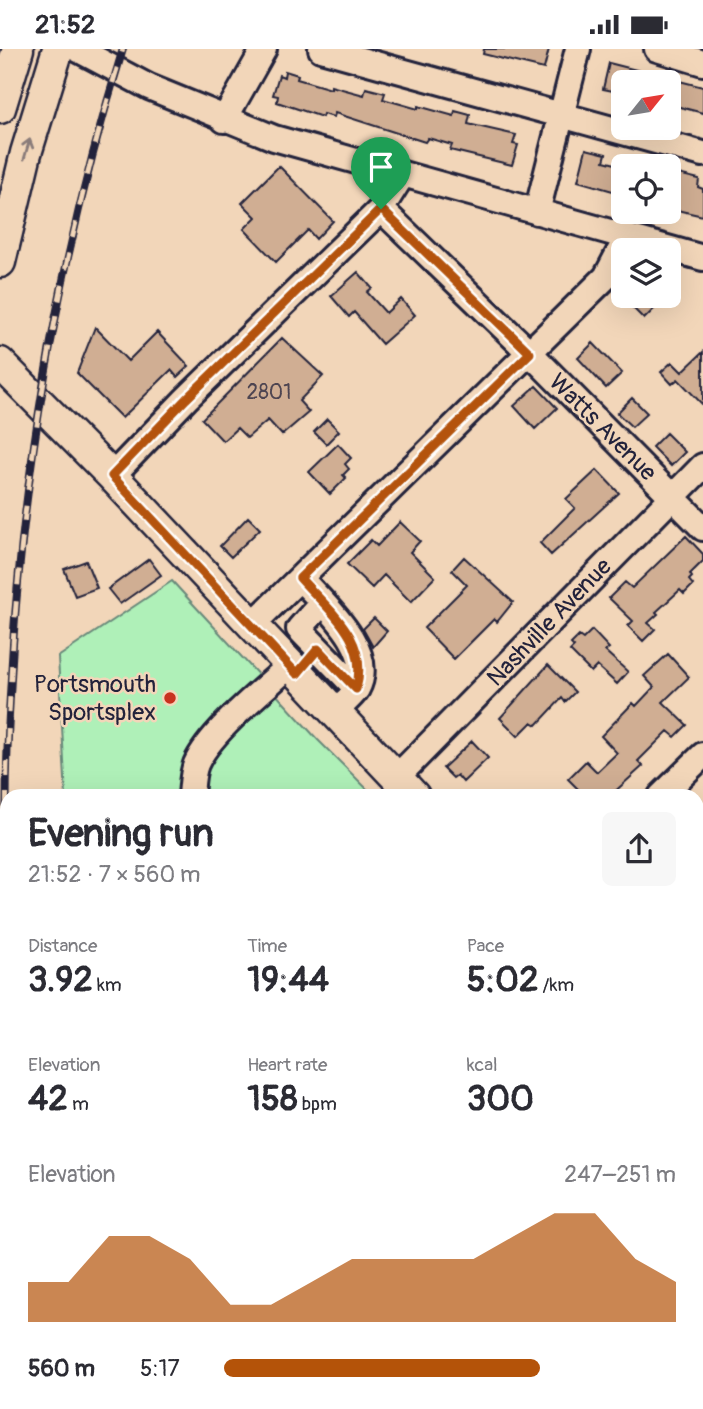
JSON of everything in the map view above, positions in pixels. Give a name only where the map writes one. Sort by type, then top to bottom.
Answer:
[{"type":"main road","points":[[1,98],[18,49]]},
{"type":"main road","points":[[0,263],[26,153],[58,49]]},
{"type":"main road","points":[[0,363],[112,476],[405,787]]},
{"type":"street","points":[[77,49],[224,120],[274,138],[703,258]]},
{"type":"street","points":[[224,120],[264,49]]},
{"type":"street","points":[[321,49],[703,154]]},
{"type":"street","points":[[537,212],[578,49]]},
{"type":"street","points":[[657,49],[703,62]]},
{"type":"street","points":[[112,476],[205,380],[381,209],[403,174]]},
{"type":"street","name":"Watts Avenue","points":[[381,209],[530,353],[703,528]]},
{"type":"street","points":[[251,626],[606,277],[627,237]]},
{"type":"street","name":"Nashville Avenue","points":[[405,787],[703,466]]},
{"type":"street","points":[[300,578],[317,609],[355,640],[359,679],[334,713]]},
{"type":"street","points":[[317,609],[299,629],[318,649],[359,679]]},
{"type":"street","points":[[192,789],[194,768],[201,753],[214,737],[318,649]]},
{"type":"street","points":[[668,789],[703,755]]},
{"type":"green space","name":"Portsmouth Sportsplex","points":[[172,581],[318,740],[367,789],[66,789],[58,657]]},
{"type":"building","points":[[484,49],[549,49],[544,69],[483,54]]},
{"type":"building","points":[[609,63],[636,70],[611,70],[611,91],[603,89]]},
{"type":"building","points":[[285,71],[298,75],[297,79],[331,89],[331,86],[364,95],[366,88],[385,93],[383,99],[418,109],[418,106],[454,116],[455,111],[470,115],[468,124],[516,135],[513,144],[518,145],[512,165],[450,150],[452,145],[428,138],[425,142],[335,113],[334,117],[323,114],[322,117],[277,102],[278,96],[273,95],[279,75],[284,77]]},
{"type":"building","points":[[681,81],[703,87],[703,113],[681,107]]},
{"type":"building","points":[[586,149],[606,154],[604,161],[611,163],[611,191],[578,181]]},
{"type":"building","points":[[279,166],[333,221],[316,239],[308,230],[276,262],[244,229],[256,217],[242,203]]},
{"type":"building","points":[[681,175],[699,179],[698,187],[703,189],[703,216],[681,211]]},
{"type":"building","points":[[358,272],[372,288],[367,292],[386,313],[401,299],[415,315],[382,344],[354,312],[349,317],[331,296]]},
{"type":"building","points":[[633,308],[655,308],[644,319]]},
{"type":"building","points":[[95,327],[128,361],[157,332],[189,366],[177,377],[171,370],[122,418],[77,373]]},
{"type":"building","points":[[282,338],[323,376],[299,401],[309,412],[282,435],[268,420],[247,438],[237,428],[223,441],[202,419]]},
{"type":"building","points":[[593,343],[622,373],[606,388],[578,358]]},
{"type":"building","points":[[703,352],[703,405],[678,379],[672,384],[661,372],[672,362],[682,372]]},
{"type":"building","points":[[536,386],[557,408],[535,429],[514,406]]},
{"type":"building","points":[[632,398],[647,413],[632,427],[617,413]]},
{"type":"building","points":[[327,419],[339,431],[326,444],[314,432]]},
{"type":"building","points":[[666,433],[685,452],[671,466],[652,447]]},
{"type":"building","points":[[338,444],[351,458],[345,464],[349,469],[343,475],[346,478],[330,494],[309,472]]},
{"type":"building","points":[[597,470],[619,493],[551,555],[540,543],[575,508],[566,499]]},
{"type":"building","points":[[248,517],[260,529],[231,557],[220,546]]},
{"type":"building","points":[[400,522],[420,541],[410,552],[435,577],[411,602],[384,575],[372,588],[347,564],[371,540],[377,546]]},
{"type":"building","points":[[686,536],[703,554],[703,561],[690,574],[692,577],[689,580],[693,585],[684,594],[680,590],[656,612],[658,614],[648,623],[655,629],[643,641],[628,626],[633,621],[609,598],[625,582],[632,588]]},
{"type":"building","points":[[464,557],[513,602],[497,622],[494,619],[454,659],[424,628],[467,585],[452,570]]},
{"type":"building","points":[[149,559],[161,575],[120,604],[108,589]]},
{"type":"building","points":[[86,561],[97,588],[75,596],[64,569]]},
{"type":"building","points":[[374,618],[387,631],[373,647],[363,629]]},
{"type":"building","points":[[592,630],[609,648],[605,651],[628,672],[617,684],[597,666],[591,672],[570,651],[574,647],[571,644],[579,636],[583,639]]},
{"type":"building","points":[[668,654],[689,677],[663,702],[687,725],[675,737],[668,731],[638,761],[643,766],[618,789],[578,789],[568,779],[586,761],[597,772],[617,753],[601,736],[633,703],[636,706],[654,687],[644,676]]},
{"type":"building","points":[[548,665],[575,692],[565,702],[562,698],[537,725],[532,722],[518,736],[500,718]]},
{"type":"building","points":[[472,741],[488,758],[463,782],[457,775],[453,778],[443,768]]},
{"type":"railway","points":[[7,789],[19,568],[38,418],[82,195],[123,49]]},
{"type":"place","name":"Portsmouth Sportsplex","points":[[170,698]]},
{"type":"route","points":[[381,209],[530,353],[300,578],[355,640],[362,670],[356,689],[318,649],[297,674],[112,476],[186,399],[381,209]]}]
